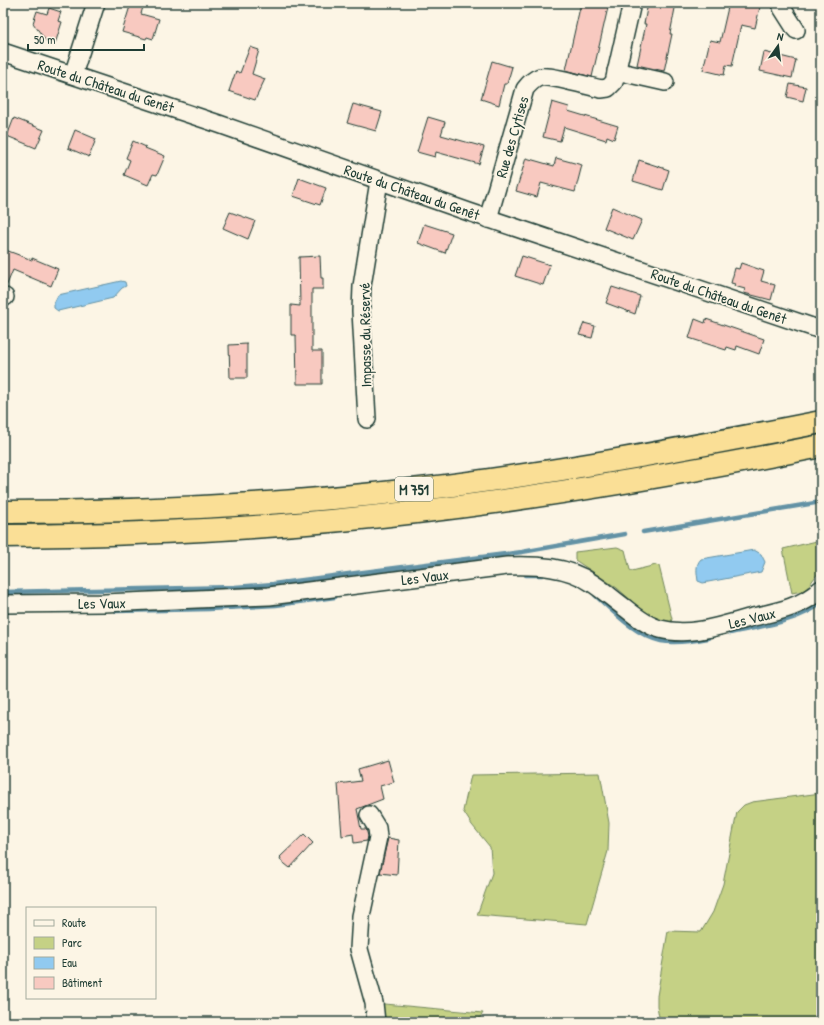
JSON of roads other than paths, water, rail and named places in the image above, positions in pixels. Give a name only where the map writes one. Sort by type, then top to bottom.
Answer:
[{"type":"highway","name":"M 751","points":[[3,512],[228,506],[413,489],[601,463],[821,422]]},
{"type":"highway","name":"M 751","points":[[3,536],[108,534],[230,529],[302,524],[402,514],[597,487],[676,474],[821,446]]},
{"type":"street","points":[[73,75],[96,3]]},
{"type":"street","name":"Rue des Cytises","points":[[488,218],[526,89],[531,81],[538,77],[548,77],[601,89],[608,88],[614,82],[632,3]]},
{"type":"street","points":[[783,3],[782,8],[796,30]]},
{"type":"street","name":"Route du Château du Genêt","points":[[3,52],[219,124],[379,181],[821,330]]},
{"type":"street","points":[[616,71],[665,82]]},
{"type":"street","name":"Impasse du Réservé","points":[[366,419],[361,311],[362,286],[379,181]]},
{"type":"street","name":"Les Vaux","points":[[3,604],[119,602],[269,596],[508,566],[524,566],[563,570],[580,576],[592,582],[645,622],[658,629],[684,632],[720,626],[785,609],[808,600],[821,589]]},
{"type":"street","points":[[369,815],[377,828],[378,837],[361,916],[360,948],[374,1003],[376,1022]]},
{"type":"water","points":[[121,281],[125,282],[126,286],[122,288],[113,298],[58,311],[54,308],[54,303],[58,295]]},
{"type":"water","points":[[754,550],[761,554],[765,562],[761,572],[703,583],[698,581],[697,566],[701,559]]},
{"type":"waterway","points":[[643,532],[821,502]]},
{"type":"waterway","points":[[3,592],[235,587],[273,584],[522,552],[625,534]]},
{"type":"waterway","points":[[526,575],[542,575]]},
{"type":"waterway","points":[[595,595],[625,622],[642,634],[651,638],[673,642],[708,638]]},
{"type":"waterway","points":[[116,611],[209,609],[276,605],[335,597]]},
{"type":"waterway","points":[[730,633],[766,626],[790,619],[812,609],[821,603]]}]
